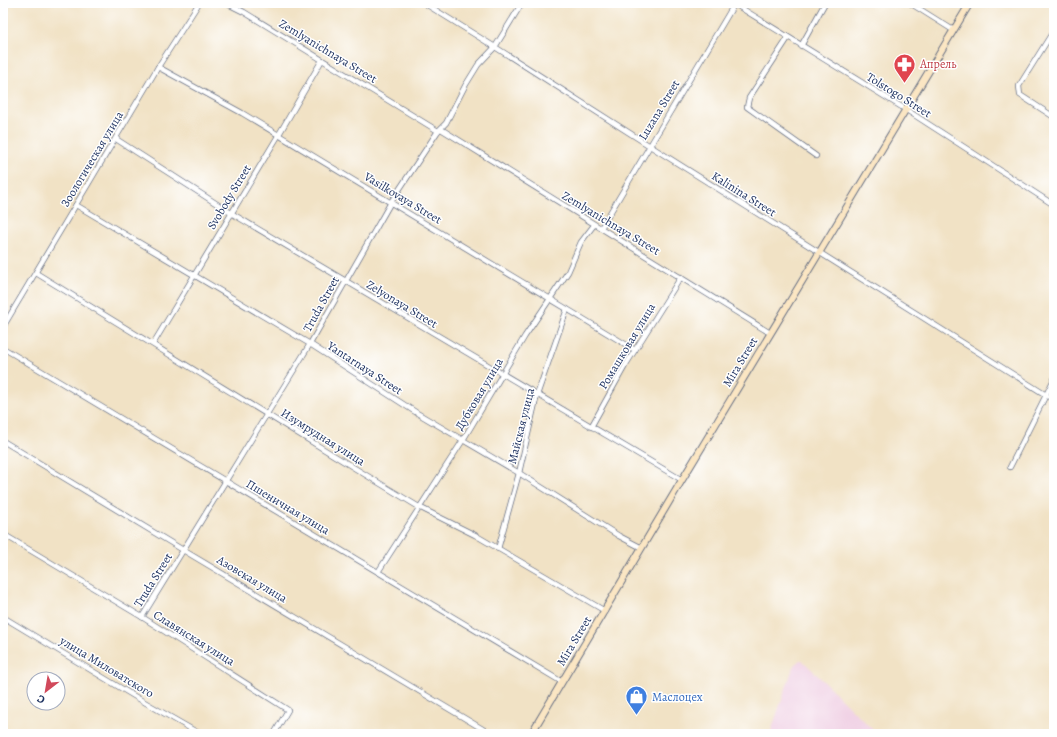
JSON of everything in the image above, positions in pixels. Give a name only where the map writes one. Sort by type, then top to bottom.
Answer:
[{"type":"main road","name":"Mira Street","points":[[531,734],[770,333],[970,3]]},
{"type":"street","name":"Зоологическая улица","points":[[3,327],[158,67],[199,3]]},
{"type":"street","name":"Zemlyanichnaya Street","points":[[226,3],[244,12],[440,130],[770,333]]},
{"type":"street","name":"Kalinina Street","points":[[424,3],[1054,400]]},
{"type":"street","name":"Truda Street","points":[[142,617],[227,482],[310,344],[391,202],[446,122],[478,65],[495,47],[522,3]]},
{"type":"street","name":"Tolstogo Street","points":[[734,3],[1054,205]]},
{"type":"street","name":"Luzana Street","points":[[601,228],[734,3]]},
{"type":"street","points":[[801,46],[825,3]]},
{"type":"street","points":[[910,3],[954,30]]},
{"type":"street","points":[[1054,30],[1019,86],[1020,95],[1054,117]]},
{"type":"street","points":[[788,38],[749,98],[747,107],[816,156]]},
{"type":"street","name":"Svobody Street","points":[[153,344],[322,60]]},
{"type":"street","name":"Vasilkovaya Street","points":[[158,67],[242,113],[635,350]]},
{"type":"street","name":"Zelyonaya Street","points":[[116,139],[231,213],[345,282],[682,480]]},
{"type":"street","name":"Yantarnaya Street","points":[[76,205],[310,344],[417,413],[519,473],[619,536],[642,548]]},
{"type":"street","name":"Дубковая улица","points":[[378,572],[463,440],[525,336],[568,272],[581,242],[594,225]]},
{"type":"street","name":"Изумрудная улица","points":[[36,272],[360,472],[419,507],[476,535],[605,611]]},
{"type":"street","name":"Ромашковая улица","points":[[591,427],[625,366],[681,277]]},
{"type":"street","name":"Майская улица","points":[[498,549],[519,473],[538,395],[567,310]]},
{"type":"street","name":"Пшеничная улица","points":[[3,348],[562,682]]},
{"type":"street","points":[[1010,467],[1054,379]]},
{"type":"street","name":"Азовская улица","points":[[3,441],[491,734]]},
{"type":"street","name":"Славянская улица","points":[[3,534],[142,617],[288,710],[274,734]]},
{"type":"street","name":"улица Миловатского","points":[[3,617],[200,734]]},
{"type":"shaded area","points":[[802,660],[877,734],[770,734],[794,665]]},
{"type":"place","name":"Апрель","points":[[905,84]]},
{"type":"place","name":"Маслоцех","points":[[637,716]]}]
